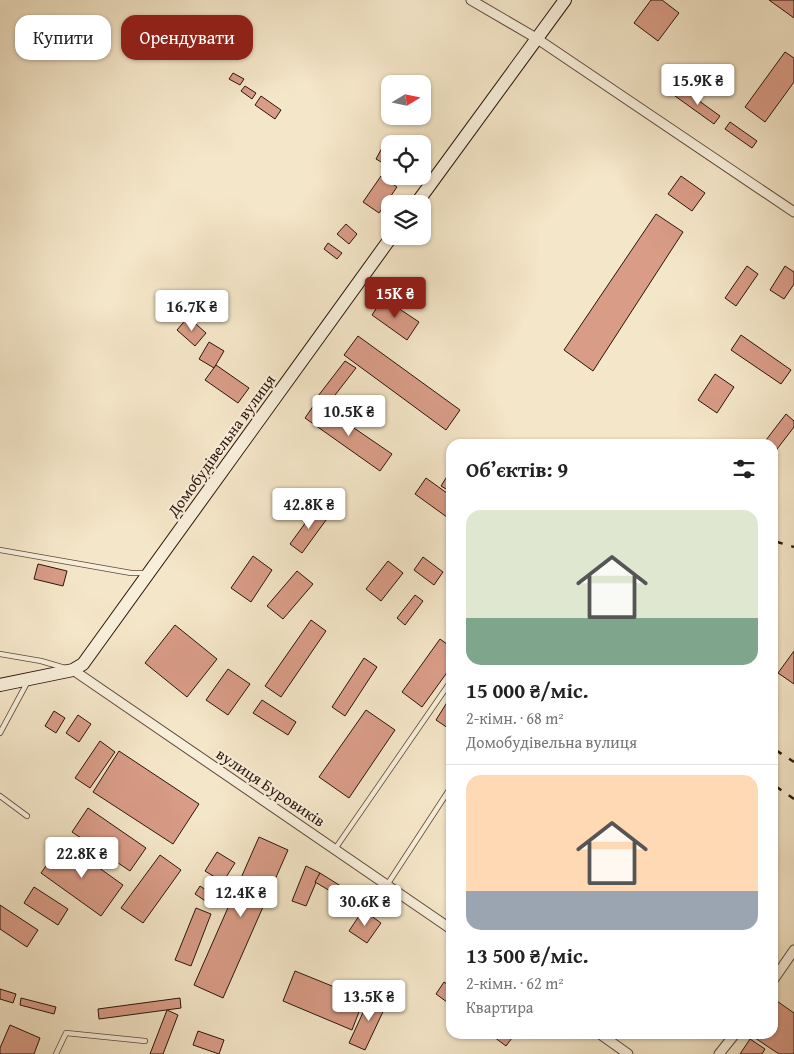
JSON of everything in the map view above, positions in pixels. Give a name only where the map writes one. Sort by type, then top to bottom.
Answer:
[{"type":"street","points":[[471,0],[536,38],[794,212]]},
{"type":"street","points":[[423,195],[565,0]]},
{"type":"street","name":"Домобудівельна вулиця","points":[[73,670],[84,664],[94,651],[148,573],[385,245]]},
{"type":"street","points":[[0,686],[73,670]]},
{"type":"street","name":"вулиця Буровиків","points":[[73,670],[446,926]]},
{"type":"street","points":[[778,973],[794,950]]},
{"type":"street","points":[[607,1039],[628,1054]]},
{"type":"street","points":[[719,1054],[731,1039]]},
{"type":"lane","points":[[0,550],[131,572],[148,573]]},
{"type":"lane","points":[[0,654],[41,661],[73,670]]},
{"type":"lane","points":[[0,733],[28,680]]},
{"type":"lane","points":[[335,849],[446,688]]},
{"type":"lane","points":[[387,885],[446,795]]},
{"type":"lane","points":[[0,796],[27,816]]},
{"type":"lane","points":[[56,1054],[66,1033],[146,1041]]},
{"type":"building","points":[[651,0],[662,0],[679,13],[658,41],[634,23]]},
{"type":"building","points":[[769,0],[794,0],[794,18]]},
{"type":"building","points":[[785,52],[794,58],[794,82],[765,122],[745,107]]},
{"type":"building","points":[[233,73],[244,79],[240,85],[229,79]]},
{"type":"building","points":[[245,86],[256,93],[252,99],[241,91]]},
{"type":"building","points":[[681,88],[720,116],[714,124],[675,96]]},
{"type":"building","points":[[261,96],[281,110],[275,119],[255,105]]},
{"type":"building","points":[[730,122],[757,141],[752,148],[725,129]]},
{"type":"building","points":[[381,150],[381,162],[376,159]]},
{"type":"building","points":[[381,176],[381,185],[394,185],[397,187],[391,195],[381,195],[381,210],[379,213],[363,202]]},
{"type":"building","points":[[681,176],[705,193],[692,211],[668,194]]},
{"type":"building","points":[[656,214],[683,232],[593,371],[564,350]]},
{"type":"building","points":[[346,224],[357,234],[349,244],[337,234]]},
{"type":"building","points":[[328,243],[342,253],[337,259],[324,249]]},
{"type":"building","points":[[747,266],[758,274],[736,306],[725,298]]},
{"type":"building","points":[[785,266],[794,272],[794,284],[784,299],[770,290]]},
{"type":"building","points":[[383,298],[419,322],[407,340],[372,315]]},
{"type":"building","points":[[188,317],[206,333],[195,346],[177,330]]},
{"type":"building","points":[[741,335],[791,370],[781,384],[731,350]]},
{"type":"building","points":[[358,336],[460,410],[446,430],[344,355]]},
{"type":"building","points":[[209,342],[224,351],[214,368],[199,359]]},
{"type":"building","points":[[345,361],[356,368],[325,408],[315,400]]},
{"type":"building","points":[[216,365],[249,388],[238,403],[205,380]]},
{"type":"building","points":[[715,374],[734,387],[717,413],[698,400]]},
{"type":"building","points":[[316,402],[392,454],[380,471],[305,418]]},
{"type":"building","points":[[786,414],[794,421],[794,427],[778,448],[778,439],[767,439]]},
{"type":"building","points":[[426,478],[446,492],[446,516],[415,494]]},
{"type":"building","points":[[446,478],[446,489],[441,486]]},
{"type":"building","points":[[317,507],[329,516],[302,553],[290,544]]},
{"type":"building","points":[[253,556],[272,570],[251,602],[231,588]]},
{"type":"building","points":[[423,557],[443,572],[434,585],[414,570]]},
{"type":"building","points":[[388,561],[403,573],[381,601],[366,589]]},
{"type":"building","points":[[38,564],[67,571],[63,586],[34,579]]},
{"type":"building","points":[[297,571],[313,584],[283,619],[267,606]]},
{"type":"building","points":[[415,595],[423,601],[405,625],[397,618]]},
{"type":"building","points":[[311,620],[326,631],[281,697],[265,686]]},
{"type":"building","points":[[175,625],[217,659],[187,697],[145,663]]},
{"type":"building","points":[[440,639],[446,643],[446,674],[422,707],[402,692]]},
{"type":"building","points":[[794,651],[794,684],[778,673]]},
{"type":"building","points":[[364,658],[377,667],[345,716],[332,707]]},
{"type":"building","points":[[228,669],[250,684],[228,715],[206,700]]},
{"type":"building","points":[[262,700],[296,722],[288,735],[253,713]]},
{"type":"building","points":[[446,704],[446,727],[436,720]]},
{"type":"building","points":[[366,710],[395,730],[349,798],[319,777]]},
{"type":"building","points":[[54,711],[65,718],[56,733],[45,726]]},
{"type":"building","points":[[78,715],[91,724],[79,742],[66,733]]},
{"type":"building","points":[[100,741],[115,752],[90,788],[75,778]]},
{"type":"building","points":[[119,751],[199,804],[173,844],[93,792]]},
{"type":"building","points":[[88,808],[146,848],[130,871],[72,832]]},
{"type":"building","points":[[259,837],[288,850],[223,998],[194,985]]},
{"type":"building","points":[[63,842],[123,885],[101,916],[41,873]]},
{"type":"building","points":[[217,852],[235,863],[223,882],[205,871]]},
{"type":"building","points":[[160,855],[181,870],[143,923],[121,908]]},
{"type":"building","points":[[306,866],[320,873],[306,906],[292,901]]},
{"type":"building","points":[[320,873],[363,900],[361,904],[357,907],[315,882]]},
{"type":"building","points":[[200,886],[218,898],[213,906],[195,894]]},
{"type":"building","points":[[34,887],[68,909],[58,925],[24,903]]},
{"type":"building","points":[[0,905],[38,930],[27,947],[0,929]]},
{"type":"building","points":[[196,908],[211,914],[191,966],[175,960]]},
{"type":"building","points":[[363,910],[381,923],[367,943],[349,931]]},
{"type":"building","points":[[295,971],[364,999],[352,1030],[283,1001]]},
{"type":"building","points":[[444,982],[446,983],[446,1001],[436,994]]},
{"type":"building","points":[[0,989],[16,994],[13,1003],[0,999]]},
{"type":"building","points":[[372,993],[388,1001],[365,1050],[349,1043]]},
{"type":"building","points":[[21,998],[56,1007],[54,1014],[20,1005]]},
{"type":"building","points":[[180,998],[181,1008],[99,1019],[98,1009]]},
{"type":"building","points":[[778,1002],[794,1013],[794,1052],[793,1054],[779,1054],[756,1039],[778,1039]]},
{"type":"building","points":[[167,1010],[178,1015],[163,1054],[150,1054]]},
{"type":"building","points":[[10,1025],[40,1038],[34,1054],[0,1054],[0,1048]]},
{"type":"building","points":[[198,1031],[224,1040],[219,1054],[193,1045]]},
{"type":"building","points":[[497,1039],[511,1039],[506,1046]]},
{"type":"building","points":[[750,1039],[765,1049],[762,1054],[740,1054]]},
{"type":"railway","points":[[778,542],[794,547]]},
{"type":"railway","points":[[778,752],[794,762]]},
{"type":"railway","points":[[778,788],[794,799]]}]
